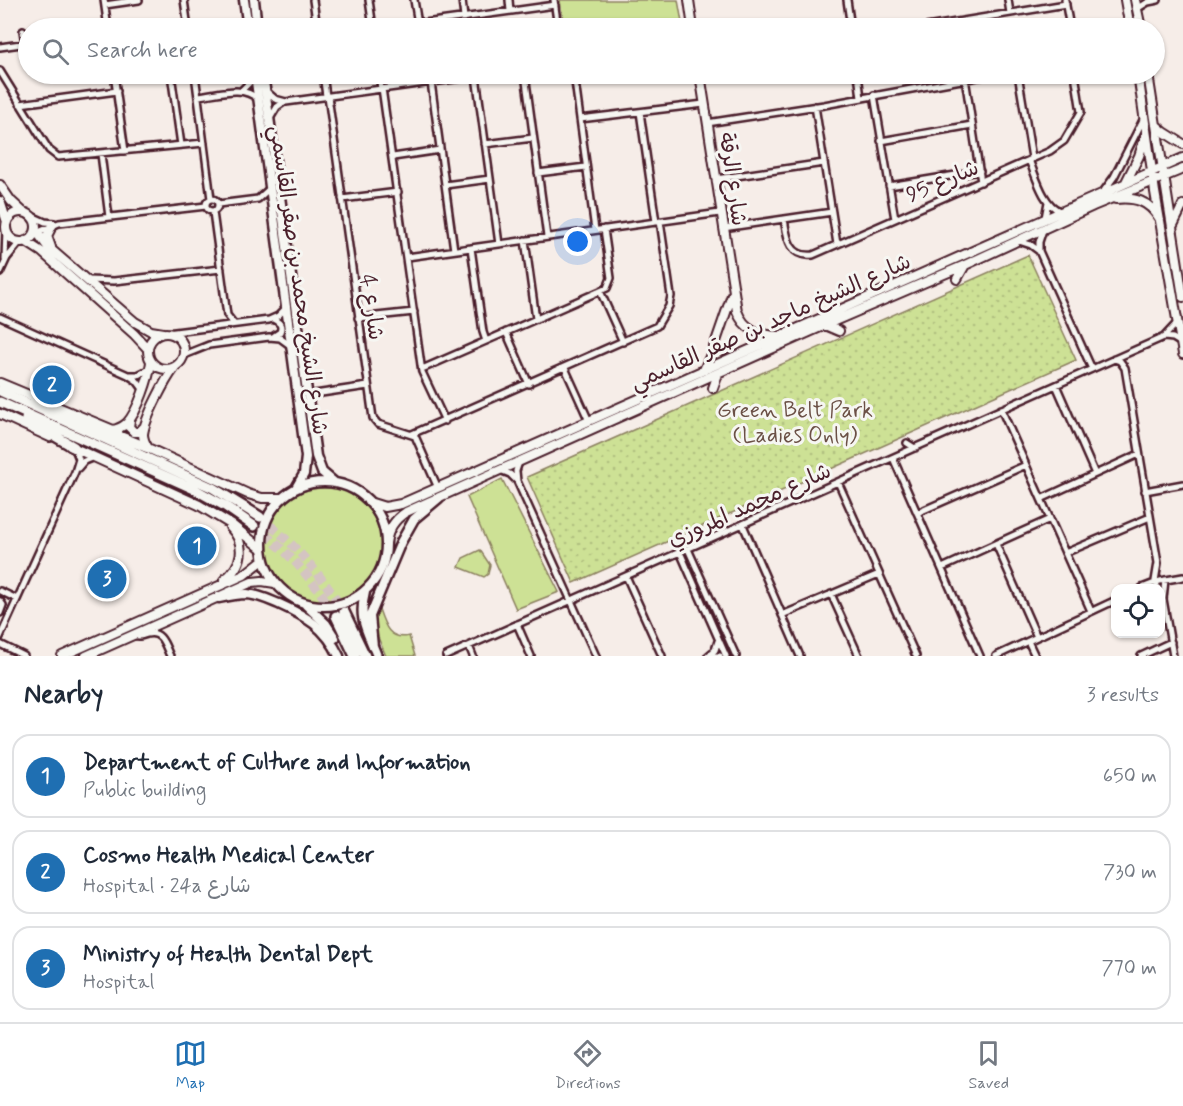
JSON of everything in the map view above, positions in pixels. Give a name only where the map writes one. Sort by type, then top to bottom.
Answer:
[{"type":"highway","points":[[0,391],[70,415],[147,448]]},
{"type":"highway","points":[[0,391],[213,488],[257,521],[194,489],[0,403]]},
{"type":"highway","points":[[0,403],[74,447]]},
{"type":"highway","points":[[355,656],[340,614],[365,656]]},
{"type":"main road","points":[[244,0],[247,18]]},
{"type":"main road","points":[[254,0],[257,18]]},
{"type":"main road","points":[[689,0],[692,18]]},
{"type":"main road","points":[[1125,0],[1128,18]]},
{"type":"main road","points":[[1136,0],[1139,18]]},
{"type":"main road","name":"شارع الشيخ محمد بن صقر القاسمي","points":[[258,84],[258,99],[306,457],[304,474],[296,488]]},
{"type":"main road","name":"شارع الشيخ محمد بن صقر القاسمي","points":[[263,84],[266,90],[318,464],[325,475],[335,483]]},
{"type":"main road","name":"شارع الرقة","points":[[701,84],[720,213],[738,314],[747,328],[759,334],[780,336]]},
{"type":"main road","points":[[1140,84],[1160,222],[1183,354]]},
{"type":"main road","points":[[1150,84],[1183,297]]},
{"type":"main road","points":[[1156,125],[1183,144]]},
{"type":"main road","points":[[1125,183],[1139,156],[1147,128]]},
{"type":"main road","name":"شارع الشيخ ماجد بن صقر القاسمي","points":[[369,502],[385,507],[396,506],[1183,158]]},
{"type":"main road","name":"شارع الشيخ ماجد بن صقر القاسمي","points":[[386,543],[388,532],[397,519],[406,512],[1108,200],[1183,170]]},
{"type":"main road","points":[[0,185],[7,197],[23,212],[32,216],[36,224],[35,233],[43,243],[140,326],[175,335],[182,342],[184,356],[181,363],[164,385],[145,426],[143,439],[147,448]]},
{"type":"main road","points":[[1108,200],[1128,198],[1143,202],[1155,212],[1160,222]]},
{"type":"main road","points":[[0,201],[11,238],[42,252],[134,333],[148,350],[151,365],[143,389],[130,418],[124,426],[114,430]]},
{"type":"main road","points":[[1172,226],[1183,205]]},
{"type":"main road","points":[[7,225],[15,213],[23,212]]},
{"type":"main road","points":[[55,253],[47,239],[49,229],[56,224]]},
{"type":"main road","points":[[22,241],[35,233]]},
{"type":"main road","points":[[957,279],[965,265]]},
{"type":"main road","points":[[284,289],[289,298],[292,298],[295,293]]},
{"type":"main road","name":"شارع الرقة","points":[[704,370],[728,310],[733,291]]},
{"type":"main road","points":[[848,316],[850,312],[861,306],[858,302]]},
{"type":"main road","points":[[825,325],[839,331]]},
{"type":"main road","points":[[148,350],[152,340],[165,333]]},
{"type":"main road","points":[[151,365],[164,370],[175,368]]},
{"type":"main road","points":[[713,388],[718,374]]},
{"type":"main road","points":[[0,383],[114,430],[147,448],[248,494],[262,498],[281,498]]},
{"type":"main road","points":[[0,414],[179,495],[221,518],[261,548]]},
{"type":"main road","points":[[130,418],[129,427],[132,431],[139,432],[145,426]]},
{"type":"main road","points":[[569,441],[567,435],[589,421]]},
{"type":"main road","points":[[304,603],[329,606],[342,604],[365,591],[381,570],[386,543],[383,524],[369,502],[356,491],[335,483],[315,483],[296,488],[281,498],[266,521],[261,548],[263,560],[275,583],[288,595],[304,603],[326,624],[344,656]]},
{"type":"main road","points":[[373,647],[370,616],[401,543],[414,519],[439,498]]},
{"type":"main road","points":[[214,588],[234,572],[242,554],[237,535],[221,518]]},
{"type":"main road","points":[[62,656],[248,573],[263,560]]},
{"type":"main road","points":[[86,656],[255,581],[275,583]]},
{"type":"main road","points":[[365,591],[362,605],[363,621],[377,656]]},
{"type":"main road","points":[[219,598],[252,595],[263,597],[298,613],[320,628],[331,641],[339,656]]},
{"type":"main road","points":[[96,651],[98,646],[111,639],[111,634]]},
{"type":"street","points":[[107,18],[105,2],[139,0]]},
{"type":"street","points":[[184,0],[187,18]]},
{"type":"street","points":[[313,0],[316,18]]},
{"type":"street","points":[[369,0],[372,18]]},
{"type":"street","points":[[414,0],[417,18]]},
{"type":"street","points":[[462,0],[464,18],[555,2],[557,18]]},
{"type":"street","points":[[508,0],[510,11]]},
{"type":"street","points":[[847,0],[850,18]]},
{"type":"street","points":[[1008,0],[1011,13]]},
{"type":"street","points":[[1143,0],[1158,0]]},
{"type":"street","points":[[1137,9],[1150,1]]},
{"type":"street","points":[[982,18],[1066,2],[1068,18]]},
{"type":"street","points":[[0,46],[18,44]]},
{"type":"street","points":[[0,71],[55,156],[63,158],[204,143]]},
{"type":"street","points":[[116,84],[125,151]]},
{"type":"street","points":[[172,84],[181,145]]},
{"type":"street","points":[[196,84],[211,199]]},
{"type":"street","points":[[242,90],[250,84]]},
{"type":"street","name":"شارع 4","points":[[325,84],[375,422],[412,434]]},
{"type":"street","points":[[381,84],[422,369],[426,383],[445,421]]},
{"type":"street","points":[[270,119],[277,107],[286,102],[417,84]]},
{"type":"street","points":[[431,84],[454,250]]},
{"type":"street","points":[[477,84],[499,244]]},
{"type":"street","points":[[526,84],[547,237]]},
{"type":"street","points":[[575,84],[595,230]]},
{"type":"street","points":[[859,84],[861,98]]},
{"type":"street","points":[[707,123],[933,84]]},
{"type":"street","points":[[966,84],[981,182]]},
{"type":"street","points":[[1019,84],[1030,159],[1048,202],[1060,211]]},
{"type":"street","name":"شارع 95","points":[[784,219],[789,243],[800,254],[813,255],[981,182],[1060,145],[1080,115],[1081,106],[1077,84]]},
{"type":"street","points":[[198,96],[242,90],[258,99]]},
{"type":"street","points":[[266,90],[275,99],[286,102]]},
{"type":"street","points":[[20,104],[117,91]]},
{"type":"street","points":[[874,95],[895,219]]},
{"type":"street","points":[[580,119],[704,104]]},
{"type":"street","points":[[815,106],[837,244]]},
{"type":"street","points":[[438,488],[416,438],[412,434],[657,326],[670,303],[671,293],[640,112]]},
{"type":"street","points":[[1103,192],[1114,177],[1146,116]]},
{"type":"street","points":[[881,141],[972,125]]},
{"type":"street","points":[[485,144],[533,138]]},
{"type":"street","points":[[393,157],[440,150]]},
{"type":"street","points":[[101,154],[109,217]]},
{"type":"street","points":[[716,179],[824,163]]},
{"type":"street","points":[[538,173],[586,167]]},
{"type":"street","points":[[889,186],[980,171]]},
{"type":"street","points":[[445,185],[490,179]]},
{"type":"street","points":[[218,204],[258,199],[270,188]]},
{"type":"street","points":[[342,199],[398,192]]},
{"type":"street","points":[[211,199],[217,201],[218,204]]},
{"type":"street","points":[[206,206],[208,200],[211,199]]},
{"type":"street","points":[[258,199],[267,203],[273,210]]},
{"type":"street","points":[[1045,218],[1048,202]]},
{"type":"street","points":[[218,204],[213,212],[220,268],[227,315],[234,324]]},
{"type":"street","points":[[35,233],[56,224],[206,206]]},
{"type":"street","points":[[206,206],[209,211],[213,212]]},
{"type":"street","points":[[723,228],[832,212]]},
{"type":"street","points":[[406,257],[720,213]]},
{"type":"street","points":[[32,216],[56,224]]},
{"type":"street","points":[[0,273],[7,248],[7,225]]},
{"type":"street","points":[[422,369],[607,288],[611,281],[604,229]]},
{"type":"street","points":[[1043,229],[1039,250],[1092,369]]},
{"type":"street","points":[[525,240],[536,319]]},
{"type":"street","points":[[4,264],[22,241]]},
{"type":"street","points":[[1018,241],[1039,250]]},
{"type":"street","points":[[471,248],[486,341]]},
{"type":"street","points":[[85,278],[95,281],[114,281],[220,268]]},
{"type":"street","points":[[103,294],[105,285],[114,281]]},
{"type":"street","points":[[600,291],[623,342]]},
{"type":"street","points":[[165,333],[273,319],[287,307]]},
{"type":"street","points":[[358,318],[414,312]]},
{"type":"street","points":[[222,326],[227,315]]},
{"type":"street","points":[[0,317],[128,375],[140,383],[143,389]]},
{"type":"street","points":[[272,337],[280,332],[281,327],[279,322],[273,319]]},
{"type":"street","name":"شارع محمد المروزي","points":[[446,656],[1164,337],[1178,322]]},
{"type":"street","points":[[506,333],[528,384]]},
{"type":"street","points":[[184,356],[196,349],[216,343],[272,337],[284,340],[292,348]]},
{"type":"street","points":[[1164,337],[1173,338],[1181,343]]},
{"type":"street","points":[[1114,359],[1125,368],[1158,563],[1157,584]]},
{"type":"street","points":[[128,375],[138,375],[151,365]]},
{"type":"street","points":[[565,368],[589,421]]},
{"type":"street","points":[[1056,385],[1095,474]]},
{"type":"street","points":[[308,395],[368,386]]},
{"type":"street","points":[[1001,410],[1091,611]]},
{"type":"street","points":[[907,443],[915,448]]},
{"type":"street","points":[[0,637],[75,472],[79,457],[74,447]]},
{"type":"street","points":[[1041,499],[1139,454]]},
{"type":"street","points":[[75,472],[84,461],[95,457]]},
{"type":"street","points":[[893,458],[981,656]]},
{"type":"street","points":[[520,462],[516,471],[517,481],[596,656]]},
{"type":"street","points":[[917,513],[1026,465]]},
{"type":"street","points":[[500,470],[510,474],[517,481]]},
{"type":"street","points":[[838,482],[916,656]]},
{"type":"street","points":[[1145,491],[1183,484]]},
{"type":"street","points":[[1065,553],[1150,517]]},
{"type":"street","points":[[942,568],[1050,519]]},
{"type":"street","points":[[743,525],[800,656]]},
{"type":"street","points":[[699,536],[702,539],[701,543]]},
{"type":"street","points":[[996,544],[1037,637]]},
{"type":"street","points":[[688,549],[736,656]]},
{"type":"street","points":[[680,552],[726,656]]},
{"type":"street","points":[[1158,563],[1166,580],[1165,584]]},
{"type":"street","points":[[782,615],[879,574]]},
{"type":"street","points":[[626,576],[662,656]]},
{"type":"street","points":[[1160,584],[1166,580],[1183,577]]},
{"type":"street","points":[[0,591],[17,599]]},
{"type":"street","points":[[831,594],[859,656]]},
{"type":"street","points":[[0,601],[3,605],[0,614]]},
{"type":"street","points":[[996,656],[1111,602]]},
{"type":"street","points":[[1165,611],[1173,656]]},
{"type":"street","points":[[517,624],[531,656]]},
{"type":"street","points":[[133,635],[139,637],[150,633],[157,634],[170,656]]},
{"type":"street","points":[[708,656],[715,650],[718,640]]},
{"type":"street","points":[[1028,641],[1035,656]]},
{"type":"street","points":[[1141,656],[1171,642]]},
{"type":"street","points":[[0,644],[24,656]]},
{"type":"street","points":[[469,646],[473,656]]},
{"type":"street","points":[[10,649],[17,656]]},
{"type":"street","points":[[708,656],[720,656]]},
{"type":"green space","points":[[560,0],[678,0],[681,18],[563,18]]},
{"type":"green space","name":"Green Belt Park (Ladies Only)","points":[[1028,255],[1076,360],[574,583],[527,477]]},
{"type":"green space","points":[[502,479],[559,592],[516,609],[467,497]]},
{"type":"green space","points":[[324,488],[346,492],[364,505],[377,523],[381,545],[377,567],[364,585],[346,598],[324,602],[302,598],[284,585],[271,567],[267,545],[271,523],[284,505],[302,492]]},
{"type":"green space","points":[[480,550],[490,565],[488,574],[484,577],[459,567],[463,558]]},
{"type":"green space","points":[[379,609],[385,625],[392,634],[402,637],[409,636],[415,656],[386,656],[372,622],[375,610]]},
{"type":"tunnel","points":[[260,517],[306,560],[344,612]]},
{"type":"tunnel","points":[[254,526],[300,567],[336,616]]},
{"type":"place","name":"Cosmo Health Medical Center","points":[[52,385]]},
{"type":"place","name":"Department of Culture and Information","points":[[197,546]]},
{"type":"place","name":"Ministry of Health Dental Dept","points":[[107,579]]}]
